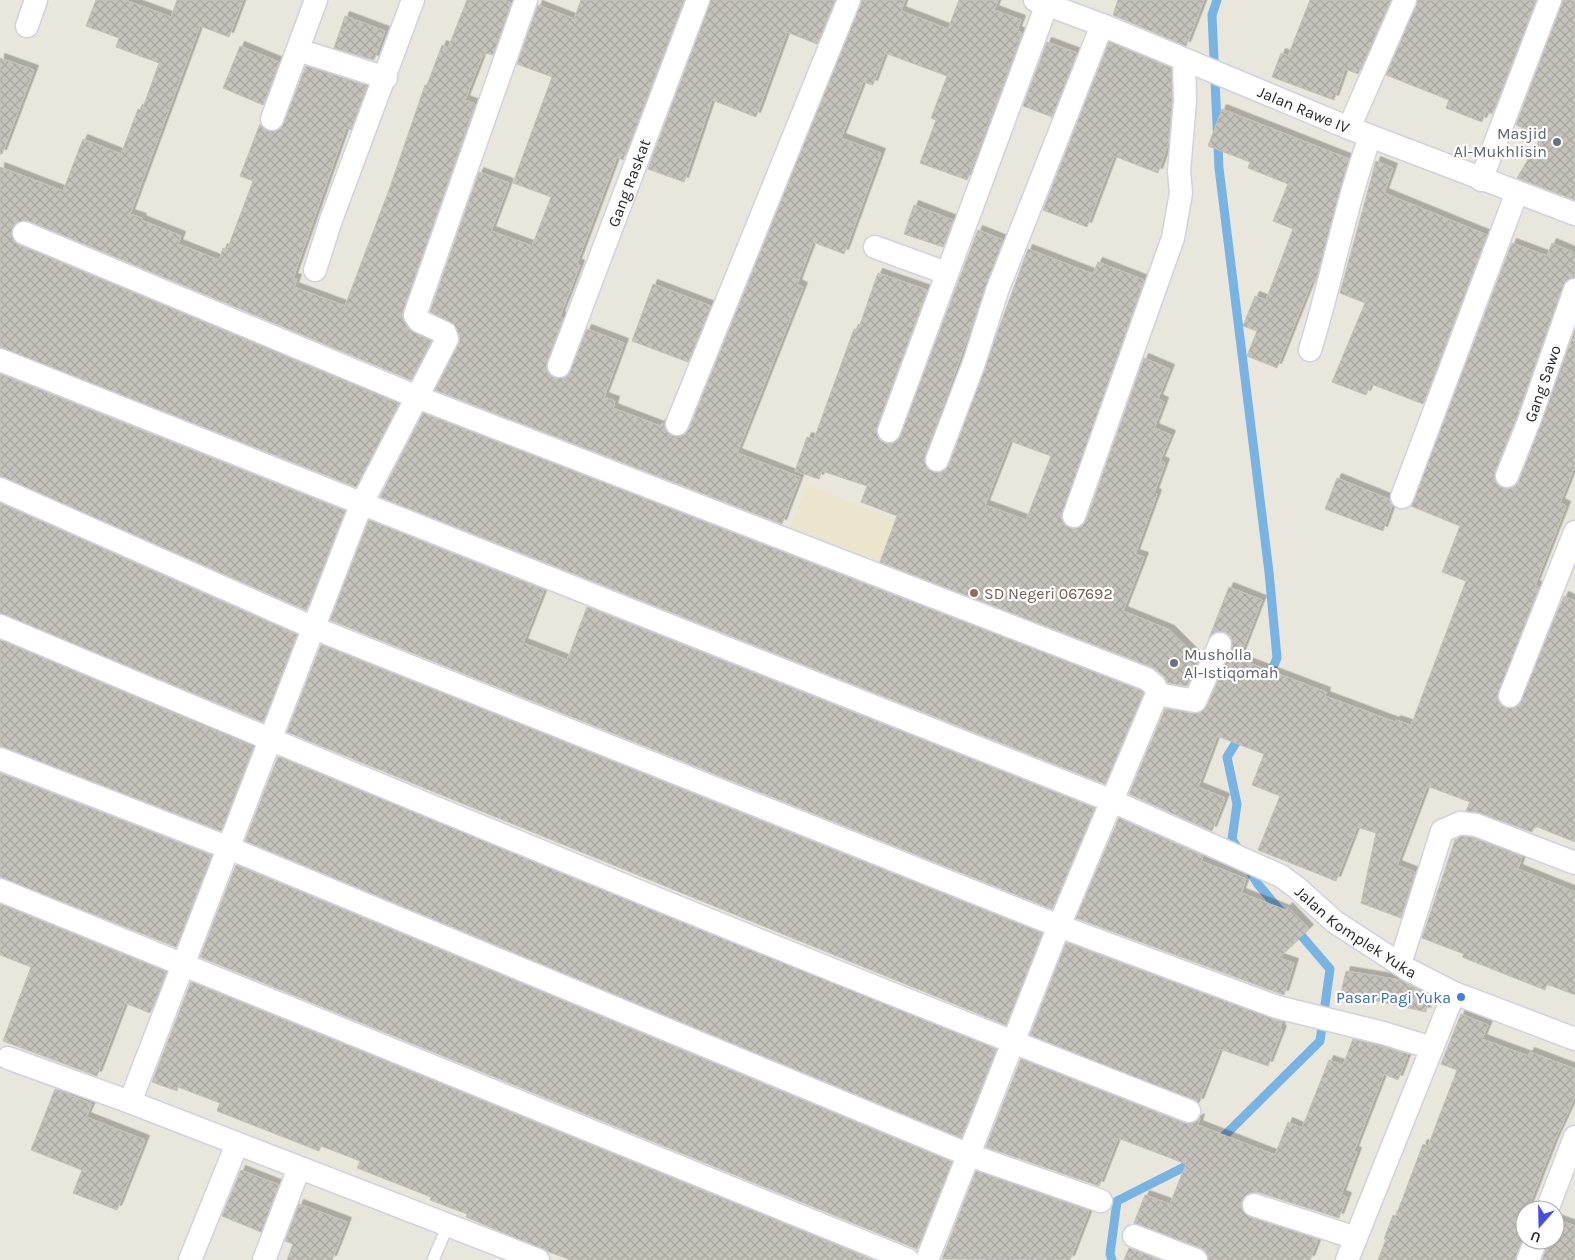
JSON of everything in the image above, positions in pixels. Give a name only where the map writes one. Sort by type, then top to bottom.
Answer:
[{"type":"street","points":[[26,26],[36,0]]},
{"type":"street","points":[[272,119],[316,0]]},
{"type":"street","points":[[315,270],[413,0]]},
{"type":"street","points":[[130,1102],[361,505],[446,339],[445,333],[419,321],[415,315],[526,0]]},
{"type":"street","name":"Gang Raskat","points":[[559,366],[698,0]]},
{"type":"street","points":[[677,424],[849,0]]},
{"type":"street","points":[[1349,128],[1405,0]]},
{"type":"street","points":[[1481,180],[1550,0]]},
{"type":"street","points":[[889,431],[1041,2]]},
{"type":"street","name":"Jalan Rawe IV","points":[[1041,2],[1079,7],[1102,25],[1194,64],[1481,180],[1575,214]]},
{"type":"street","points":[[937,460],[974,363],[997,291],[1102,25]]},
{"type":"street","points":[[298,50],[386,78]]},
{"type":"street","points":[[1074,516],[1173,238],[1181,193],[1179,172],[1185,101],[1194,64]]},
{"type":"street","points":[[1310,350],[1325,300],[1351,192],[1370,136]]},
{"type":"street","points":[[1402,497],[1517,192]]},
{"type":"street","points":[[24,233],[417,397],[1147,679],[1155,686],[1156,694],[1059,926],[927,1260]]},
{"type":"street","points":[[875,247],[946,273]]},
{"type":"street","name":"Gang Sawo","points":[[1507,476],[1529,421],[1575,290]]},
{"type":"street","name":"Jalan Komplek Yuka","points":[[0,360],[361,505],[1112,801],[1281,876],[1296,886],[1335,922],[1400,964],[1454,993],[1575,1039]]},
{"type":"street","points":[[0,489],[314,628],[1059,926],[1269,1004],[1383,1033],[1432,1048]]},
{"type":"street","points":[[1510,696],[1575,532]]},
{"type":"street","points":[[0,626],[270,740],[1013,1043],[1189,1111]]},
{"type":"street","points":[[1156,694],[1195,701],[1220,644]]},
{"type":"street","points":[[0,759],[229,848],[969,1155],[1101,1201]]},
{"type":"street","points":[[1400,964],[1442,832],[1460,823],[1476,825],[1575,864]]},
{"type":"street","points":[[0,890],[908,1260]]},
{"type":"street","points":[[1347,1260],[1454,993]]},
{"type":"street","points":[[8,1058],[130,1102],[538,1260]]},
{"type":"street","points":[[1551,1200],[1575,1137]]},
{"type":"street","points":[[190,1260],[237,1144]]},
{"type":"street","points":[[264,1260],[299,1168]]},
{"type":"street","points":[[1254,1205],[1356,1238]]},
{"type":"street","points":[[1134,1236],[1196,1260]]},
{"type":"lane","points":[[432,1260],[448,1225]]},
{"type":"shaded area","name":"SD Negeri 067692","points":[[807,485],[1122,609],[1076,720],[850,628],[870,578],[788,534]]},
{"type":"building","points":[[96,0],[125,0],[171,17],[177,0],[243,0],[229,37],[200,26],[130,214],[181,236],[178,244],[219,260],[223,248],[227,250],[253,181],[240,176],[260,124],[268,131],[281,129],[306,66],[365,85],[366,87],[351,130],[346,128],[293,278],[297,279],[294,287],[345,306],[389,190],[425,85],[427,85],[442,45],[448,48],[467,0],[504,0],[511,3],[493,55],[483,54],[465,100],[475,104],[403,311],[402,317],[408,329],[431,341],[411,380],[29,221],[16,222],[12,228],[13,241],[19,245],[399,404],[356,487],[0,347],[0,167],[63,191],[83,139],[121,154],[138,109],[142,110],[159,63],[116,47],[119,38],[86,26]]},
{"type":"building","points":[[581,0],[684,0],[623,160],[617,157],[577,263],[580,265],[560,316],[563,318],[547,361],[546,369],[549,375],[555,378],[568,376],[587,329],[624,343],[604,397],[615,401],[613,408],[660,426],[662,423],[667,432],[678,437],[685,435],[689,429],[862,0],[905,0],[901,11],[948,29],[959,0],[998,0],[994,10],[1021,20],[1017,31],[1022,33],[967,180],[920,163],[936,120],[931,118],[947,76],[885,53],[873,85],[863,82],[841,138],[881,153],[844,254],[813,242],[797,284],[803,287],[737,453],[800,477],[782,524],[435,390],[460,340],[454,324],[430,312],[479,172],[509,183],[491,231],[532,246],[551,197],[513,183],[552,77],[517,64],[538,5],[574,19]]},
{"type":"building","points":[[711,0],[835,0],[817,44],[787,32],[756,117],[712,100],[684,182],[648,169]]},
{"type":"building","points":[[1118,0],[1204,0],[1186,46],[1113,15]]},
{"type":"building","points":[[1310,0],[1391,0],[1358,74],[1345,69],[1334,100],[1272,77],[1281,53],[1288,56]]},
{"type":"building","points":[[1418,0],[1536,0],[1492,114],[1486,111],[1482,122],[1446,108],[1449,100],[1386,75]]},
{"type":"building","points":[[1563,0],[1575,0],[1575,200],[1517,178],[1542,136],[1516,125]]},
{"type":"building","points":[[345,16],[385,31],[374,60],[334,48]]},
{"type":"building","points":[[1047,42],[1077,53],[1052,117],[1023,106]]},
{"type":"building","points":[[1109,42],[1171,68],[1172,101],[1168,144],[1158,173],[1114,156],[1087,227],[1043,210]]},
{"type":"building","points":[[240,46],[279,62],[263,105],[223,88]]},
{"type":"building","points":[[0,58],[34,70],[2,154],[0,154]]},
{"type":"building","points":[[1222,109],[1349,159],[1315,283],[1312,281],[1277,368],[1247,356],[1257,331],[1243,326],[1255,296],[1266,300],[1293,229],[1273,221],[1288,184],[1248,168],[1250,162],[1208,146]]},
{"type":"building","points":[[1376,161],[1393,168],[1384,193],[1487,235],[1423,404],[1371,384],[1366,395],[1332,382],[1365,303],[1340,293]]},
{"type":"building","points":[[914,205],[953,220],[943,247],[904,234]]},
{"type":"building","points":[[978,230],[1003,240],[925,455],[927,468],[939,473],[949,465],[1028,249],[1093,274],[1098,262],[1144,280],[1061,518],[1064,525],[1077,529],[1086,521],[1144,358],[1170,369],[1158,399],[1164,402],[1154,428],[1171,435],[1160,461],[1165,463],[1154,493],[1157,494],[1135,554],[1144,557],[1123,611],[1170,630],[1199,659],[1187,686],[1168,683],[1164,676],[1152,667],[880,562],[897,516],[861,502],[867,486],[822,471],[819,479],[795,471],[807,437],[814,439],[854,329],[858,330],[878,273],[927,290],[877,427],[879,439],[884,443],[891,444],[898,441]],"holes":[[[1010,441],[1051,456],[1026,520],[985,505]]]},
{"type":"building","points":[[1512,243],[1547,256],[1552,243],[1575,253],[1575,277],[1567,280],[1563,286],[1494,478],[1497,484],[1508,489],[1515,487],[1519,481],[1575,330],[1575,465],[1560,503],[1566,506],[1535,585],[1539,587],[1497,697],[1500,704],[1506,708],[1518,706],[1564,596],[1575,601],[1575,842],[1535,826],[1532,832],[1480,813],[1466,811],[1470,802],[1427,786],[1397,865],[1415,872],[1401,918],[1361,903],[1376,833],[1357,827],[1336,881],[1258,850],[1280,796],[1252,785],[1264,754],[1217,736],[1198,787],[1225,798],[1212,831],[1129,794],[1165,709],[1198,714],[1207,706],[1232,649],[1231,637],[1226,632],[1218,631],[1209,638],[1229,587],[1262,600],[1239,659],[1326,692],[1325,696],[1395,722],[1396,720],[1411,725],[1466,581],[1442,572],[1460,526],[1411,506]]},
{"type":"building","points":[[653,284],[711,306],[688,362],[632,341]]},
{"type":"building","points":[[0,374],[345,511],[306,610],[0,476]]},
{"type":"building","points":[[423,413],[1140,690],[1143,693],[1105,784],[380,497]]},
{"type":"building","points":[[1337,478],[1389,499],[1392,506],[1383,531],[1325,509]]},
{"type":"building","points":[[0,503],[297,635],[263,722],[0,613]]},
{"type":"building","points":[[369,520],[544,590],[523,643],[567,660],[587,607],[1095,808],[1052,909],[330,620]]},
{"type":"building","points":[[0,640],[253,747],[221,831],[0,746]]},
{"type":"building","points":[[321,645],[1042,933],[1006,1025],[287,732]]},
{"type":"building","points":[[278,757],[996,1049],[961,1138],[245,841]]},
{"type":"building","points":[[0,773],[211,855],[176,947],[0,877]]},
{"type":"building","points":[[1119,818],[1203,856],[1201,861],[1246,879],[1241,893],[1286,910],[1288,907],[1309,929],[1279,958],[1294,963],[1284,995],[1076,918]]},
{"type":"building","points":[[1462,836],[1473,838],[1522,857],[1518,869],[1575,892],[1575,995],[1547,984],[1545,990],[1462,957],[1464,954],[1422,938],[1455,840]]},
{"type":"building","points":[[236,865],[952,1162],[917,1249],[200,957]]},
{"type":"building","points":[[0,904],[166,972],[150,1013],[125,1003],[97,1076],[3,1041],[31,967],[0,955]]},
{"type":"building","points":[[1066,943],[1282,1022],[1280,1029],[1282,1030],[1268,1066],[1220,1049],[1199,1103],[1030,1035]]},
{"type":"building","points":[[1346,971],[1400,980],[1429,995],[1426,1012],[1341,993]]},
{"type":"building","points":[[191,982],[873,1260],[571,1260],[549,1252],[466,1217],[467,1214],[430,1200],[431,1197],[357,1168],[360,1161],[321,1146],[319,1151],[217,1111],[220,1103],[178,1087],[177,1091],[152,1082]]},
{"type":"building","points":[[1461,1014],[1488,1025],[1482,1039],[1528,1056],[1530,1052],[1575,1069],[1575,1097],[1553,1144],[1531,1200],[1515,1200],[1515,1250],[1519,1250],[1515,1260],[1378,1260],[1393,1215],[1396,1216],[1423,1144],[1428,1146],[1457,1070],[1441,1064]]},
{"type":"building","points":[[1353,1039],[1408,1054],[1398,1080],[1384,1074],[1354,1151],[1357,1152],[1341,1195],[1347,1197],[1339,1218],[1258,1192],[1246,1195],[1241,1201],[1241,1208],[1250,1217],[1318,1239],[1310,1260],[1209,1260],[1206,1252],[1201,1248],[1134,1223],[1145,1195],[1170,1204],[1186,1164],[1118,1138],[1099,1186],[986,1147],[1021,1059],[1184,1123],[1191,1124],[1200,1118],[1198,1125],[1275,1155],[1288,1122],[1302,1128],[1329,1060],[1343,1065]]},
{"type":"building","points":[[55,1089],[92,1104],[86,1117],[145,1140],[117,1210],[73,1193],[82,1170],[31,1150]]},
{"type":"building","points":[[241,1170],[279,1185],[261,1232],[222,1216]]},
{"type":"building","points":[[976,1171],[1089,1211],[1070,1260],[942,1259]]},
{"type":"building","points":[[299,1204],[347,1222],[332,1260],[287,1260],[293,1244],[285,1241]]},
{"type":"building","points":[[1565,1222],[1575,1226],[1575,1260],[1542,1260],[1546,1250],[1565,1250]]},
{"type":"building","points":[[1129,1248],[1160,1260],[1124,1260]]},
{"type":"waterway","points":[[1217,0],[1212,15],[1219,168],[1269,572],[1277,658],[1267,681]]},
{"type":"waterway","points":[[1240,852],[1232,839],[1237,804],[1227,757],[1242,733]]},
{"type":"waterway","points":[[1247,866],[1257,883],[1284,915]]},
{"type":"waterway","points":[[1217,1143],[1320,1041],[1330,969],[1294,927]]},
{"type":"waterway","points":[[1112,1260],[1110,1254],[1117,1201],[1194,1162]]},
{"type":"place","name":"Masjid Al-Mukhlisin","points":[[1557,142]]},
{"type":"place","name":"SD Negeri 067692","points":[[974,593]]},
{"type":"place","name":"Musholla Al-Istiqomah","points":[[1174,663]]},
{"type":"place","name":"Pasar Pagi Yuka","points":[[1461,997]]}]
